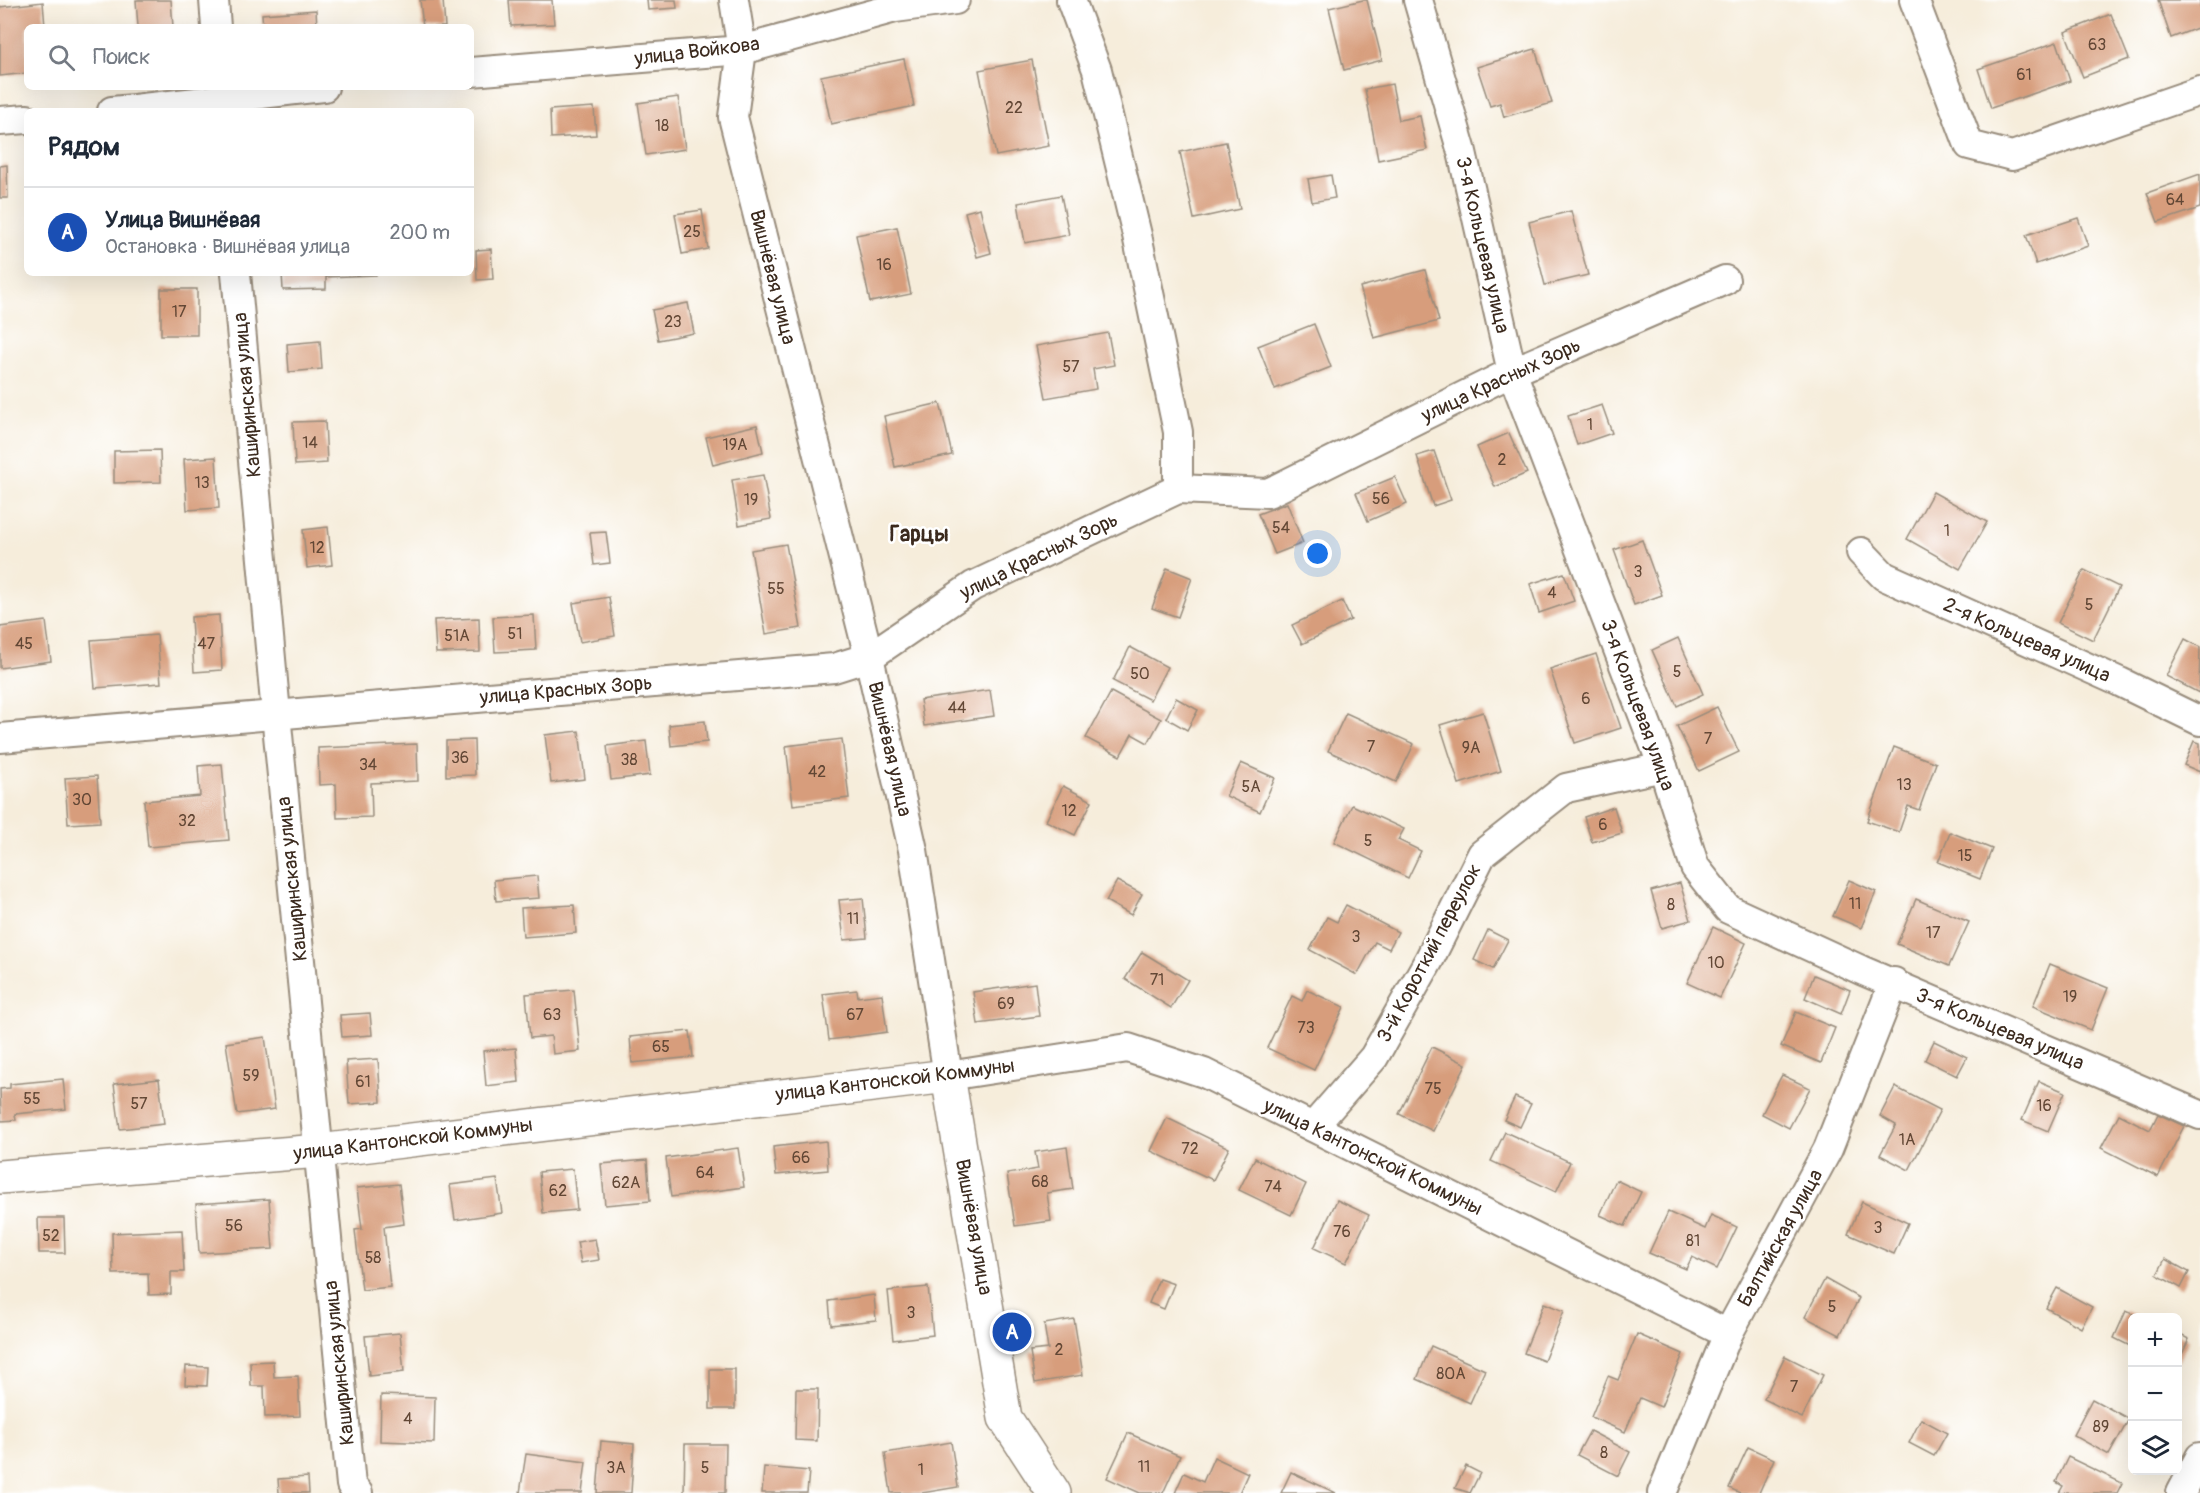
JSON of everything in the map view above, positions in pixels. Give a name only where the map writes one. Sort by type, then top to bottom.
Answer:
[{"type":"street","points":[[214,0],[216,24]]},
{"type":"street","name":"Вишнёвая улица","points":[[734,0],[742,50],[733,117],[869,657],[913,850],[1005,1418],[1054,1493]]},
{"type":"street","name":"улица Войкова","points":[[474,72],[742,50],[895,8],[955,0]]},
{"type":"street","points":[[1071,0],[1097,70],[1137,236],[1178,432],[1178,489]]},
{"type":"street","name":"3-я Кольцевая улица","points":[[1418,0],[1462,152],[1512,372],[1663,767],[1695,867],[1728,909],[1861,970],[1894,982],[2200,1115]]},
{"type":"street","points":[[1914,0],[1969,145],[2012,156],[2200,91]]},
{"type":"street","points":[[144,108],[296,90]]},
{"type":"street","points":[[0,121],[24,119]]},
{"type":"street","name":"Каширинская улица","points":[[236,276],[276,714],[354,1489]]},
{"type":"street","name":"улица Красных Зорь","points":[[0,738],[834,668],[869,657],[973,586],[1178,489],[1268,493],[1512,372],[1725,280]]},
{"type":"street","name":"2-я Кольцевая улица","points":[[1861,552],[1884,576],[2120,682],[2200,721]]},
{"type":"street","name":"3-й Короткий переулок","points":[[1313,1127],[1374,1057],[1429,960],[1482,854],[1566,788],[1663,767]]},
{"type":"street","name":"Балтийская улица","points":[[1662,1493],[1728,1334],[1828,1149],[1894,982]]},
{"type":"street","name":"улица Кантонской Коммуны","points":[[0,1177],[319,1151],[948,1076],[1128,1048],[1204,1073],[1728,1334]]},
{"type":"street","points":[[2181,1493],[2200,1457]]},
{"type":"building","points":[[136,0],[171,0],[173,24],[138,24]]},
{"type":"building","points":[[420,0],[443,0],[445,24],[423,24]]},
{"type":"building","points":[[509,0],[552,0],[554,24],[511,26]]},
{"type":"building","points":[[647,0],[676,0],[677,8],[648,10]]},
{"type":"building","points":[[1367,0],[1382,60],[1344,70],[1329,8]]},
{"type":"building","points":[[2158,0],[2200,0],[2200,27],[2171,38]]},
{"type":"building","points":[[43,2],[45,24],[24,24],[24,73],[0,76],[0,7]]},
{"type":"building","points":[[316,10],[317,24],[263,24],[262,14]]},
{"type":"building","points":[[2111,14],[2129,59],[2083,77],[2065,32]]},
{"type":"building","points":[[2057,42],[2070,81],[1991,108],[1978,69]]},
{"type":"building","points":[[1535,49],[1552,103],[1504,117],[1500,103],[1490,106],[1477,67]]},
{"type":"building","points":[[904,59],[914,106],[831,124],[821,76]]},
{"type":"building","points":[[1032,60],[1049,146],[996,156],[979,70]]},
{"type":"building","points":[[1392,84],[1399,120],[1420,116],[1427,150],[1378,160],[1365,89]]},
{"type":"building","points":[[678,97],[685,149],[646,155],[638,103]]},
{"type":"building","points":[[594,107],[596,135],[551,138],[550,110]]},
{"type":"building","points":[[1226,142],[1240,209],[1194,219],[1180,152]]},
{"type":"building","points":[[7,165],[8,198],[0,198],[0,166]]},
{"type":"building","points":[[2200,174],[2200,208],[2158,222],[2147,193]]},
{"type":"building","points":[[1331,175],[1335,198],[1312,202],[1308,179]]},
{"type":"building","points":[[1061,195],[1069,235],[1025,243],[1018,203]]},
{"type":"building","points":[[980,208],[991,253],[977,257],[965,212]]},
{"type":"building","points":[[702,210],[708,249],[682,254],[675,214]]},
{"type":"building","points":[[1571,211],[1588,275],[1545,285],[1529,222]]},
{"type":"building","points":[[2078,218],[2088,246],[2036,264],[2026,235]]},
{"type":"building","points":[[897,227],[911,294],[870,302],[856,235]]},
{"type":"building","points":[[491,249],[493,279],[477,280],[476,250]]},
{"type":"building","points":[[1425,270],[1439,321],[1374,338],[1360,287]]},
{"type":"building","points":[[282,276],[351,276],[326,277],[326,289],[283,290]]},
{"type":"building","points":[[161,289],[197,289],[197,335],[161,335]]},
{"type":"building","points":[[688,303],[694,333],[658,340],[652,310]]},
{"type":"building","points":[[1314,324],[1331,367],[1275,389],[1258,346]]},
{"type":"building","points":[[1108,333],[1114,365],[1093,369],[1096,389],[1046,398],[1036,346]]},
{"type":"building","points":[[320,341],[322,369],[289,372],[287,344]]},
{"type":"building","points":[[940,403],[952,455],[895,467],[884,416]]},
{"type":"building","points":[[1602,405],[1612,433],[1577,445],[1568,416]]},
{"type":"building","points":[[325,421],[327,463],[295,465],[293,422]]},
{"type":"building","points":[[757,425],[763,452],[713,465],[706,437]]},
{"type":"building","points":[[1509,433],[1527,473],[1495,487],[1477,447]]},
{"type":"building","points":[[160,450],[161,482],[114,483],[114,451]]},
{"type":"building","points":[[1434,451],[1451,500],[1433,506],[1417,456]]},
{"type":"building","points":[[216,457],[219,508],[187,510],[184,459]]},
{"type":"building","points":[[763,475],[771,519],[739,525],[732,480]]},
{"type":"building","points":[[1395,477],[1407,504],[1368,521],[1356,493]]},
{"type":"building","points":[[1933,492],[1987,522],[1960,569],[1907,539]]},
{"type":"building","points":[[1287,503],[1303,543],[1275,554],[1258,514]]},
{"type":"building","points":[[328,527],[332,565],[307,568],[303,530]]},
{"type":"building","points":[[606,532],[610,563],[594,565],[590,533]]},
{"type":"building","points":[[1642,540],[1662,595],[1634,605],[1614,550]]},
{"type":"building","points":[[786,544],[801,628],[766,634],[751,550]]},
{"type":"building","points":[[1167,568],[1192,578],[1178,617],[1152,608]]},
{"type":"building","points":[[2084,570],[2119,587],[2093,640],[2058,623]]},
{"type":"building","points":[[1564,573],[1574,601],[1539,613],[1530,584]]},
{"type":"building","points":[[609,597],[615,636],[580,642],[573,603]]},
{"type":"building","points":[[1342,601],[1351,620],[1302,644],[1292,625]]},
{"type":"building","points":[[219,615],[222,670],[194,672],[191,617]]},
{"type":"building","points":[[534,615],[536,650],[495,652],[493,617]]},
{"type":"building","points":[[479,618],[480,652],[436,653],[434,620]]},
{"type":"building","points":[[46,621],[51,661],[0,668],[0,627]]},
{"type":"building","points":[[157,635],[161,683],[95,688],[91,640]]},
{"type":"building","points":[[1678,638],[1703,694],[1677,706],[1652,650]]},
{"type":"building","points":[[2185,639],[2200,647],[2199,693],[2166,676]]},
{"type":"building","points":[[1130,647],[1167,667],[1150,700],[1113,681]]},
{"type":"building","points":[[1596,654],[1621,728],[1575,743],[1550,669]]},
{"type":"building","points":[[990,690],[994,716],[924,726],[920,700]]},
{"type":"building","points":[[1111,692],[1161,719],[1148,743],[1132,734],[1120,756],[1086,738]]},
{"type":"building","points":[[1176,698],[1198,710],[1187,730],[1166,718]]},
{"type":"building","points":[[1717,707],[1739,752],[1699,771],[1677,726]]},
{"type":"building","points":[[1483,712],[1501,771],[1459,784],[1440,725]]},
{"type":"building","points":[[1346,713],[1414,744],[1396,782],[1328,751]]},
{"type":"building","points":[[705,721],[707,742],[671,746],[669,725]]},
{"type":"building","points":[[579,731],[585,779],[551,783],[545,735]]},
{"type":"building","points":[[842,739],[849,798],[793,805],[786,746]]},
{"type":"building","points":[[474,740],[475,775],[446,776],[446,741]]},
{"type":"building","points":[[646,741],[650,775],[611,780],[607,746]]},
{"type":"building","points":[[2194,741],[2200,743],[2200,772],[2184,765]]},
{"type":"building","points":[[417,744],[418,781],[371,783],[372,817],[337,818],[336,784],[319,785],[318,748]]},
{"type":"building","points":[[1894,747],[1936,763],[1919,810],[1908,806],[1899,832],[1867,821]]},
{"type":"building","points":[[1241,763],[1275,778],[1260,812],[1226,796]]},
{"type":"building","points":[[222,764],[229,840],[148,847],[144,801],[200,796],[198,766]]},
{"type":"building","points":[[97,776],[100,822],[68,824],[65,778]]},
{"type":"building","points":[[1063,786],[1092,801],[1075,835],[1046,821]]},
{"type":"building","points":[[1352,805],[1404,829],[1398,840],[1421,851],[1408,878],[1334,842]]},
{"type":"building","points":[[1614,807],[1622,833],[1592,842],[1584,817]]},
{"type":"building","points":[[1950,832],[1992,849],[1980,879],[1938,862]]},
{"type":"building","points":[[537,876],[539,898],[496,901],[494,880]]},
{"type":"building","points":[[1849,880],[1876,892],[1861,928],[1833,916]]},
{"type":"building","points":[[1117,881],[1142,894],[1131,915],[1106,901]]},
{"type":"building","points":[[1680,883],[1691,920],[1662,928],[1651,891]]},
{"type":"building","points":[[863,898],[867,938],[844,940],[839,900]]},
{"type":"building","points":[[1916,899],[1969,922],[1949,966],[1897,944]]},
{"type":"building","points":[[574,905],[576,933],[523,937],[521,908]]},
{"type":"building","points":[[1346,905],[1398,932],[1389,949],[1375,942],[1357,975],[1310,950],[1327,917],[1337,922]]},
{"type":"building","points":[[1713,927],[1746,943],[1720,998],[1687,983]]},
{"type":"building","points":[[1488,930],[1508,940],[1493,969],[1474,960]]},
{"type":"building","points":[[1142,952],[1188,980],[1171,1008],[1125,979]]},
{"type":"building","points":[[2050,964],[2108,988],[2091,1030],[2033,1006]]},
{"type":"building","points":[[1814,975],[1850,990],[1841,1014],[1805,998]]},
{"type":"building","points":[[1035,983],[1039,1016],[978,1024],[973,992]]},
{"type":"building","points":[[574,990],[580,1051],[553,1054],[551,1036],[530,1038],[526,994]]},
{"type":"building","points":[[857,990],[858,997],[882,994],[887,1032],[829,1040],[823,994]]},
{"type":"building","points":[[1307,990],[1344,1007],[1314,1070],[1267,1048],[1292,996],[1302,1001]]},
{"type":"building","points":[[1796,1012],[1835,1028],[1821,1063],[1781,1046]]},
{"type":"building","points":[[370,1013],[372,1035],[342,1037],[340,1015]]},
{"type":"building","points":[[690,1031],[693,1057],[632,1063],[630,1037]]},
{"type":"building","points":[[265,1037],[275,1109],[237,1114],[226,1043]]},
{"type":"building","points":[[1934,1041],[1967,1057],[1957,1076],[1925,1060]]},
{"type":"building","points":[[1432,1047],[1466,1064],[1433,1131],[1399,1114]]},
{"type":"building","points":[[516,1048],[519,1082],[486,1086],[483,1051]]},
{"type":"building","points":[[378,1059],[381,1102],[349,1104],[346,1061]]},
{"type":"building","points":[[1782,1075],[1810,1088],[1789,1128],[1762,1114]]},
{"type":"building","points":[[63,1079],[66,1109],[15,1114],[16,1120],[1,1121],[0,1089],[10,1088],[10,1084]]},
{"type":"building","points":[[159,1079],[164,1124],[120,1129],[114,1084]]},
{"type":"building","points":[[2039,1081],[2065,1092],[2048,1131],[2022,1120]]},
{"type":"building","points":[[1895,1087],[1940,1110],[1909,1170],[1880,1155],[1896,1125],[1880,1116]]},
{"type":"building","points":[[1515,1097],[1531,1104],[1520,1127],[1504,1120]]},
{"type":"building","points":[[2119,1114],[2150,1130],[2158,1114],[2184,1126],[2158,1177],[2101,1148]]},
{"type":"building","points":[[1167,1118],[1229,1148],[1213,1180],[1151,1151]]},
{"type":"building","points":[[1505,1132],[1570,1162],[1556,1192],[1491,1161]]},
{"type":"building","points":[[826,1141],[828,1170],[776,1175],[773,1147]]},
{"type":"building","points":[[1067,1147],[1073,1189],[1047,1193],[1051,1221],[1015,1226],[1007,1174],[1038,1169],[1035,1152]]},
{"type":"building","points":[[738,1148],[744,1187],[671,1197],[666,1158]]},
{"type":"building","points":[[1255,1158],[1306,1184],[1291,1215],[1239,1190]]},
{"type":"building","points":[[647,1160],[650,1201],[605,1205],[601,1164]]},
{"type":"building","points":[[573,1169],[577,1210],[543,1213],[539,1172]]},
{"type":"building","points":[[497,1179],[502,1213],[455,1220],[450,1185]]},
{"type":"building","points":[[1616,1180],[1641,1192],[1625,1226],[1600,1215]]},
{"type":"building","points":[[399,1184],[404,1224],[384,1227],[390,1287],[362,1290],[355,1230],[362,1229],[357,1188]]},
{"type":"building","points":[[269,1199],[273,1249],[199,1253],[196,1204]]},
{"type":"building","points":[[1337,1200],[1369,1215],[1346,1263],[1314,1248]]},
{"type":"building","points":[[1862,1202],[1908,1223],[1894,1254],[1848,1234]]},
{"type":"building","points":[[1668,1212],[1705,1229],[1711,1215],[1737,1227],[1717,1269],[1692,1257],[1686,1269],[1649,1253]]},
{"type":"building","points":[[38,1218],[64,1218],[65,1253],[39,1253]]},
{"type":"building","points":[[182,1230],[184,1272],[171,1272],[171,1294],[149,1295],[148,1273],[113,1274],[112,1233]]},
{"type":"building","points":[[595,1239],[599,1260],[581,1263],[577,1242]]},
{"type":"building","points":[[2165,1259],[2189,1272],[2181,1288],[2157,1275]]},
{"type":"building","points":[[1159,1279],[1174,1284],[1164,1309],[1149,1303]]},
{"type":"building","points":[[1825,1279],[1859,1298],[1840,1335],[1805,1317]]},
{"type":"building","points":[[928,1287],[933,1335],[893,1340],[888,1291]]},
{"type":"building","points":[[2057,1288],[2092,1307],[2081,1328],[2046,1308]]},
{"type":"building","points":[[874,1295],[876,1320],[831,1325],[829,1301]]},
{"type":"building","points":[[1544,1303],[1564,1311],[1544,1361],[1524,1353]]},
{"type":"building","points":[[2126,1311],[2131,1313],[2128,1313],[2128,1345],[2114,1338]]},
{"type":"building","points":[[1074,1319],[1083,1375],[1035,1383],[1030,1351],[1048,1349],[1044,1324]]},
{"type":"building","points":[[400,1333],[404,1372],[369,1376],[365,1336]]},
{"type":"building","points":[[1637,1334],[1683,1354],[1661,1407],[1640,1398],[1625,1432],[1591,1417],[1608,1376],[1618,1380]]},
{"type":"building","points":[[2182,1336],[2189,1339],[2182,1354]]},
{"type":"building","points":[[1431,1346],[1485,1370],[1470,1403],[1417,1379]]},
{"type":"building","points":[[1785,1356],[1823,1375],[1802,1418],[1764,1399]]},
{"type":"building","points":[[273,1361],[274,1377],[298,1376],[300,1416],[265,1417],[264,1386],[251,1386],[250,1362]]},
{"type":"building","points":[[186,1366],[208,1367],[207,1386],[185,1385]]},
{"type":"building","points":[[710,1369],[735,1369],[735,1409],[710,1409]]},
{"type":"building","points":[[796,1389],[818,1389],[817,1441],[795,1440]]},
{"type":"building","points":[[381,1395],[435,1397],[434,1443],[380,1441]]},
{"type":"building","points":[[2092,1399],[2128,1418],[2109,1455],[2073,1435]]},
{"type":"building","points":[[1921,1419],[1947,1433],[1934,1456],[1909,1443]]},
{"type":"building","points":[[1590,1431],[1630,1452],[1618,1476],[1577,1455]]},
{"type":"building","points":[[1128,1433],[1180,1456],[1163,1493],[1140,1493],[1107,1478]]},
{"type":"building","points":[[601,1441],[634,1444],[631,1493],[597,1493]]},
{"type":"building","points":[[951,1442],[958,1487],[922,1493],[891,1493],[885,1453]]},
{"type":"building","points":[[685,1444],[726,1444],[725,1493],[684,1493]]},
{"type":"building","points":[[1748,1447],[1774,1459],[1759,1493],[1740,1493],[1729,1488]]},
{"type":"building","points":[[526,1454],[586,1462],[582,1493],[520,1493]]},
{"type":"building","points":[[1214,1457],[1248,1473],[1239,1493],[1175,1493],[1184,1473],[1203,1482]]},
{"type":"building","points":[[2068,1457],[2122,1483],[2117,1493],[2059,1493],[2063,1486],[2056,1482]]},
{"type":"building","points":[[1466,1466],[1480,1473],[1470,1493],[1455,1488]]},
{"type":"building","points":[[764,1467],[809,1471],[807,1493],[762,1493]]},
{"type":"building","points":[[1291,1472],[1336,1493],[1281,1493]]},
{"type":"building","points":[[308,1477],[309,1493],[279,1493],[278,1479]]},
{"type":"place","name":"Улица Вишнёвая","points":[[1012,1332]]},
{"type":"district","name":"Гарцы","points":[[919,534]]}]
